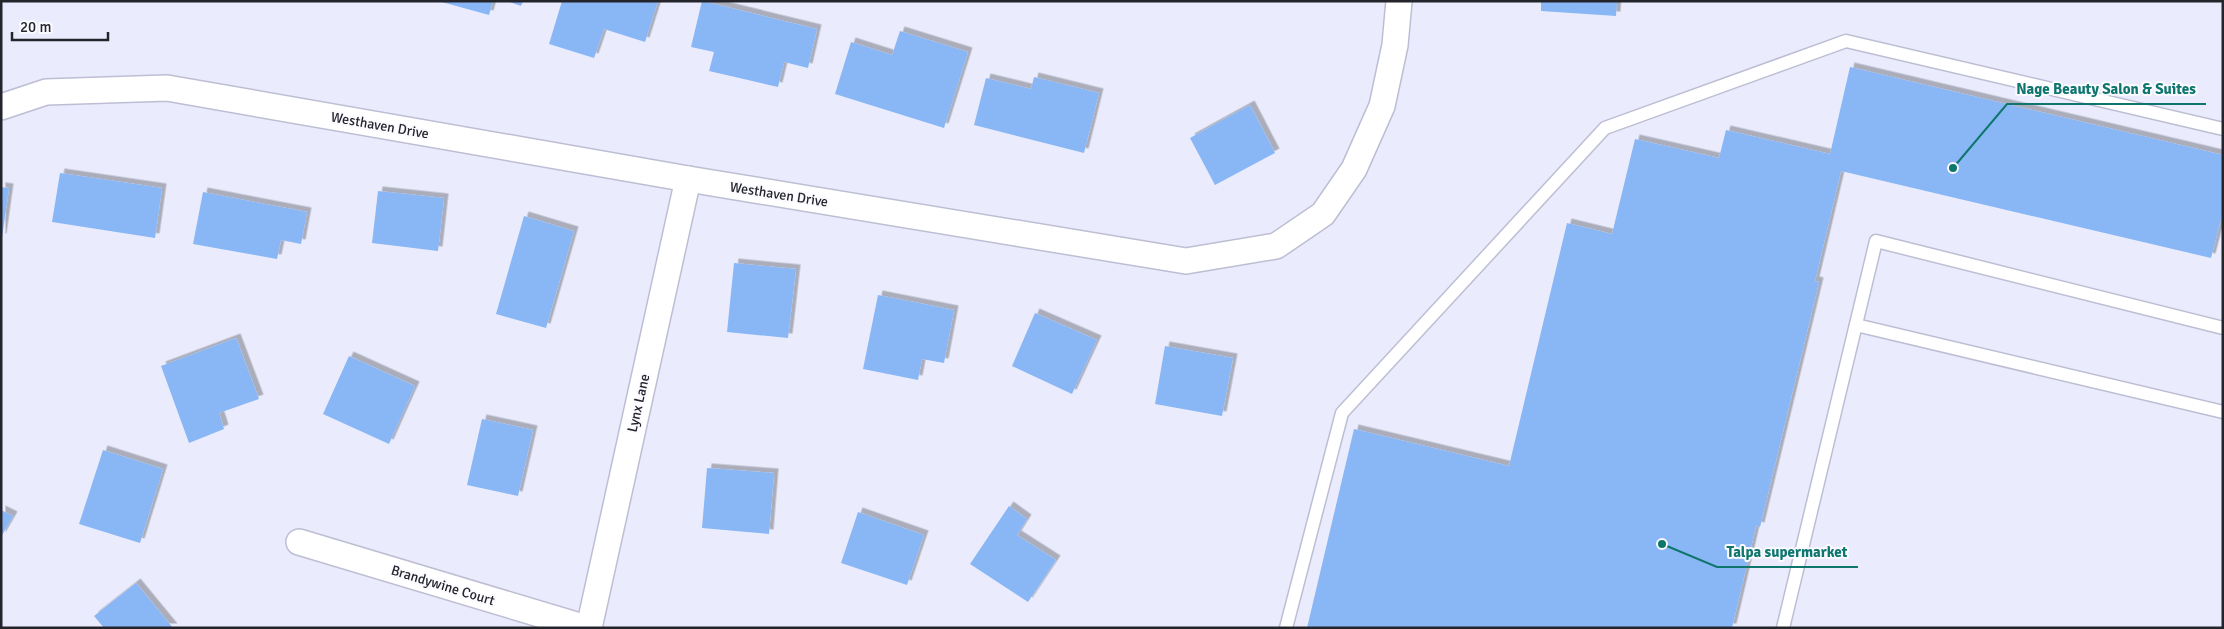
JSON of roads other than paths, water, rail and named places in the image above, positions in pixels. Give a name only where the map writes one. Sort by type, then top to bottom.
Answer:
[{"type":"street","name":"Westhaven Drive","points":[[1,107],[46,92],[167,88],[688,179],[1186,261],[1276,246],[1323,214],[1354,169],[1382,106],[1395,45],[1398,1]]},
{"type":"street","name":"Lynx Lane","points":[[588,628],[688,179]]},
{"type":"street","name":"Brandywine Court","points":[[299,542],[588,628]]},
{"type":"lane","points":[[1286,628],[1342,413],[1605,128],[1846,41],[2223,129]]},
{"type":"lane","points":[[1783,628],[1876,241],[2223,328]]},
{"type":"lane","points":[[1856,325],[2223,412]]},
{"type":"place","name":"Nage Beauty Salon & Suites","points":[[1953,168]]},
{"type":"place","name":"Talpa supermarket","points":[[1662,544]]}]
